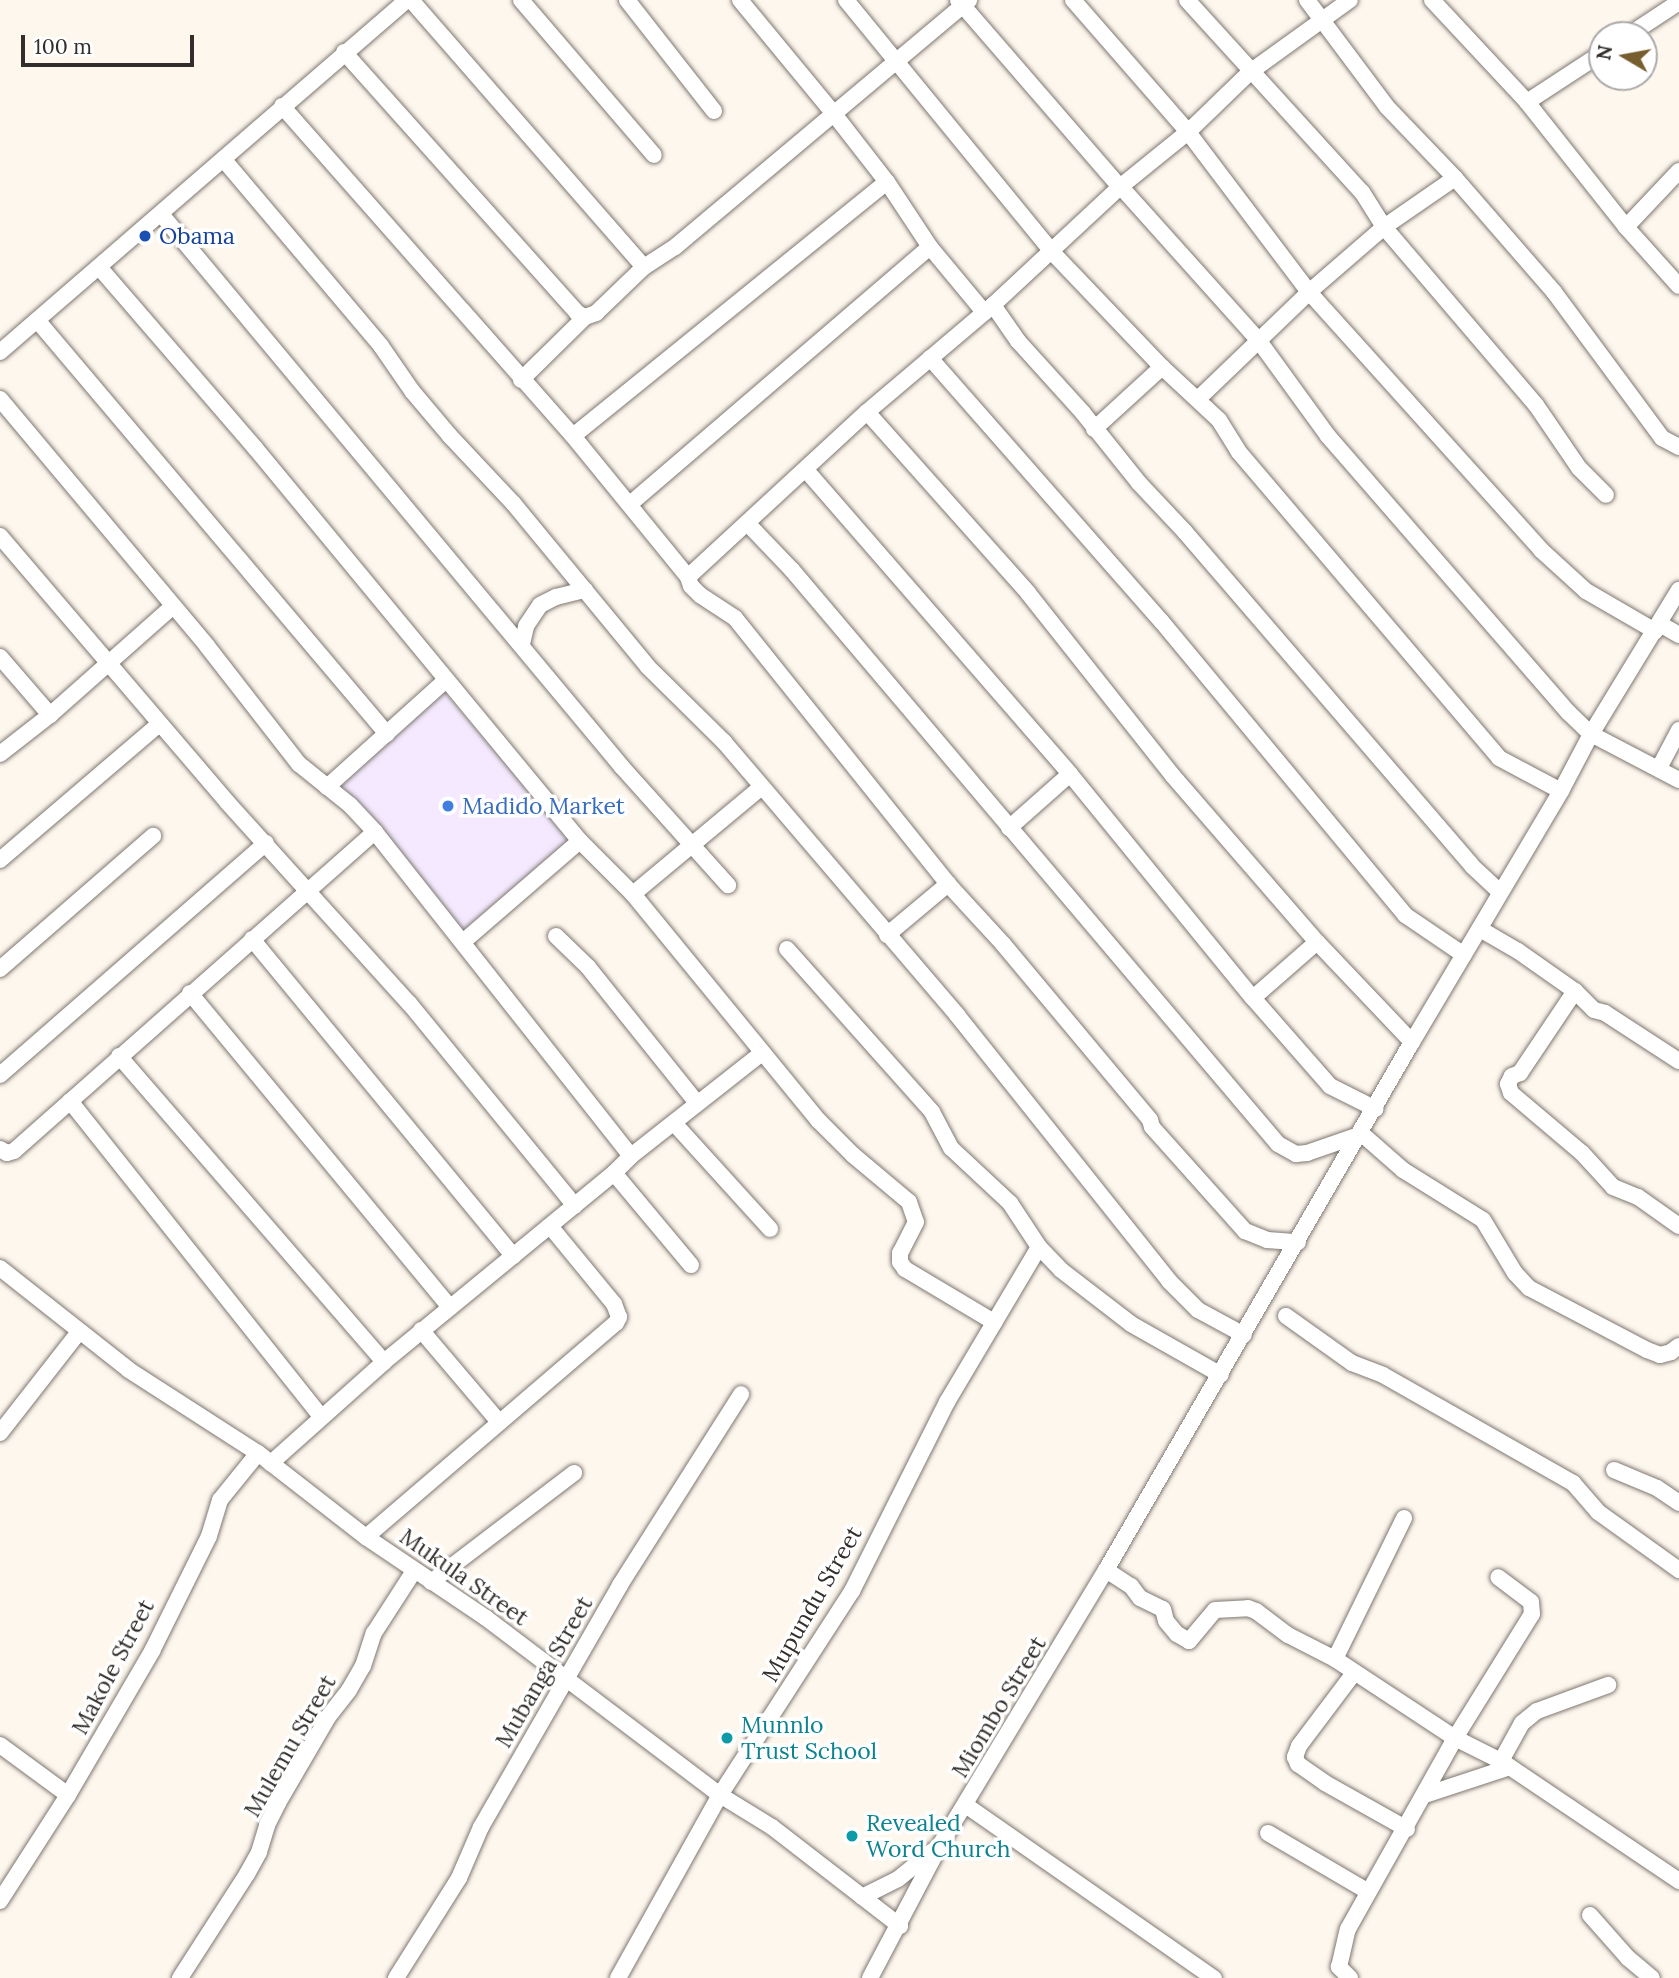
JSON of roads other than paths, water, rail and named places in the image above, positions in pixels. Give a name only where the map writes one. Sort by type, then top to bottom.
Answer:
[{"type":"street","points":[[0,352],[224,160],[344,52],[409,0],[644,267]]},
{"type":"street","points":[[521,0],[654,155]]},
{"type":"street","points":[[627,0],[715,111]]},
{"type":"street","points":[[740,0],[887,182],[930,247],[1018,341],[1472,866],[1500,892]]},
{"type":"street","points":[[846,0],[1052,252],[1162,367],[1219,420],[1238,452],[1499,758],[1561,791]]},
{"type":"street","points":[[1073,0],[1188,132],[1309,292],[1555,564],[1598,599],[1657,628],[1679,635]]},
{"type":"street","points":[[1187,0],[1362,192],[1384,227],[1536,405],[1579,468],[1606,495]]},
{"type":"street","points":[[1307,0],[1387,107],[1455,178],[1554,292],[1662,438],[1679,447]]},
{"type":"street","points":[[688,577],[867,412],[1052,252],[1121,187],[1188,132],[1250,72],[1350,0]]},
{"type":"street","points":[[1432,0],[1527,102],[1626,227],[1679,286]]},
{"type":"street","points":[[521,380],[584,317],[596,313],[644,267],[675,247],[897,62],[963,2],[1121,187],[1259,341],[1328,436],[1568,712],[1591,734],[1679,780]]},
{"type":"street","points":[[1650,21],[1679,2]]},
{"type":"street","points":[[344,52],[548,284],[584,317]]},
{"type":"street","points":[[1527,102],[1588,62]]},
{"type":"street","points":[[282,106],[573,436],[688,577],[691,586],[735,618],[948,884],[1003,944],[1150,1120],[1152,1127],[1245,1230],[1267,1240],[1298,1242]]},
{"type":"street","points":[[224,160],[381,346],[412,391],[450,436],[513,503],[648,667],[723,742],[957,1016],[1169,1280],[1198,1310],[1244,1335]]},
{"type":"street","points":[[1626,227],[1679,171]]},
{"type":"street","points":[[1198,399],[1309,292],[1384,227],[1455,178]]},
{"type":"street","points":[[573,436],[887,182]]},
{"type":"street","points":[[162,214],[690,845],[728,884]]},
{"type":"street","points":[[630,505],[930,247]]},
{"type":"street","points":[[99,267],[256,449],[580,841],[633,894],[834,1138],[909,1202],[916,1223],[900,1253],[900,1262],[905,1269],[994,1322]]},
{"type":"street","points":[[37,320],[387,734]]},
{"type":"street","points":[[930,358],[1162,622],[1405,915],[1464,955]]},
{"type":"street","points":[[1094,429],[1162,367]]},
{"type":"street","points":[[0,399],[173,606],[299,764],[351,805],[375,832],[631,1156]]},
{"type":"street","points":[[867,412],[1028,593],[1173,776],[1317,942],[1412,1042]]},
{"type":"street","points":[[806,470],[1070,774],[1253,998],[1330,1086],[1376,1109]]},
{"type":"street","points":[[748,524],[792,570],[1278,1144],[1297,1154],[1307,1153],[1362,1134],[1403,1170],[1483,1220],[1515,1273],[1529,1288],[1647,1350],[1660,1354],[1679,1346]]},
{"type":"street","points":[[0,536],[159,724],[410,1003],[575,1206]]},
{"type":"street","points":[[522,644],[526,626],[540,606],[556,597],[585,590]]},
{"type":"street","name":"Miombo Street","points":[[870,1978],[900,1926],[940,1845],[967,1806],[1107,1570],[1362,1134],[1412,1042],[1561,791],[1591,734],[1679,590]]},
{"type":"street","points":[[0,754],[50,715],[173,606]]},
{"type":"street","points":[[0,657],[50,715]]},
{"type":"street","points":[[327,787],[446,680]]},
{"type":"street","points":[[0,860],[159,724]]},
{"type":"street","points":[[1659,768],[1679,730]]},
{"type":"street","points":[[1009,828],[1070,774]]},
{"type":"street","points":[[633,894],[760,788]]},
{"type":"street","points":[[0,1150],[6,1153],[14,1151],[375,832]]},
{"type":"street","points":[[0,969],[153,836]]},
{"type":"street","points":[[464,942],[580,841]]},
{"type":"street","points":[[0,1075],[266,843]]},
{"type":"street","points":[[887,935],[948,884]]},
{"type":"street","points":[[1480,929],[1518,951],[1574,991],[1594,1010],[1605,1013],[1679,1061]]},
{"type":"street","points":[[556,936],[587,967],[697,1103]]},
{"type":"street","points":[[252,939],[513,1256]]},
{"type":"street","points":[[1253,998],[1317,942]]},
{"type":"street","points":[[787,949],[932,1112],[951,1148],[1010,1203],[1038,1247],[1061,1270],[1131,1324],[1221,1375]]},
{"type":"street","points":[[1574,991],[1520,1073],[1512,1076],[1508,1084],[1511,1093],[1582,1153],[1613,1187],[1638,1197],[1679,1226]]},
{"type":"street","points":[[190,993],[450,1307]]},
{"type":"street","name":"Makole Street","points":[[0,1901],[68,1795],[152,1651],[209,1536],[220,1500],[264,1458],[321,1416],[421,1330],[614,1174],[631,1156],[762,1053]]},
{"type":"street","points":[[119,1056],[384,1362]]},
{"type":"street","points":[[70,1101],[321,1416]]},
{"type":"street","points":[[674,1123],[770,1229]]},
{"type":"street","points":[[614,1174],[691,1265]]},
{"type":"street","points":[[366,1537],[616,1323],[619,1317],[614,1304],[550,1226]]},
{"type":"street","name":"Mupundu Street","points":[[618,1978],[720,1796],[852,1591],[908,1475],[1038,1247]]},
{"type":"street","name":"Mukula Street","points":[[0,1268],[129,1370],[264,1458],[366,1537],[486,1618],[720,1796],[772,1827],[900,1926]]},
{"type":"street","points":[[1286,1316],[1352,1363],[1383,1375],[1573,1483],[1598,1512],[1679,1570]]},
{"type":"street","points":[[421,1330],[499,1422]]},
{"type":"street","points":[[0,1433],[79,1332]]},
{"type":"street","name":"Mubanga Street","points":[[396,1978],[459,1878],[481,1827],[620,1586],[741,1394]]},
{"type":"street","points":[[1614,1470],[1657,1488],[1679,1503]]},
{"type":"street","points":[[431,1581],[573,1473]]},
{"type":"street","points":[[1335,1659],[1404,1518]]},
{"type":"street","points":[[1107,1570],[1131,1586],[1140,1598],[1163,1609],[1166,1621],[1177,1634],[1189,1641],[1215,1610],[1248,1608],[1311,1648],[1335,1659],[1455,1738],[1506,1764],[1679,1881]]},
{"type":"street","name":"Mulemu Street","points":[[180,1978],[260,1852],[267,1825],[278,1804],[328,1717],[356,1678],[374,1633],[414,1571]]},
{"type":"street","points":[[1350,1978],[1339,1967],[1348,1929],[1367,1891],[1407,1829],[1455,1738],[1519,1639],[1534,1608],[1498,1577]]},
{"type":"street","points":[[1354,1673],[1299,1746],[1295,1757],[1298,1764],[1325,1783],[1407,1829]]},
{"type":"street","points":[[1425,1795],[1506,1764],[1522,1723],[1537,1711],[1608,1685]]},
{"type":"street","points":[[0,1745],[68,1795]]},
{"type":"street","points":[[967,1806],[1192,1972],[1214,1978]]},
{"type":"street","points":[[1268,1833],[1367,1891]]},
{"type":"street","points":[[862,1897],[913,1869],[940,1845]]},
{"type":"street","points":[[1590,1915],[1628,1958],[1652,1978]]},
{"type":"place","name":"Obama","points":[[145,236]]},
{"type":"place","name":"Madido Market","points":[[448,806]]},
{"type":"place","name":"Munnlo Trust School","points":[[727,1738]]},
{"type":"place","name":"Revealed Word Church","points":[[852,1836]]}]
